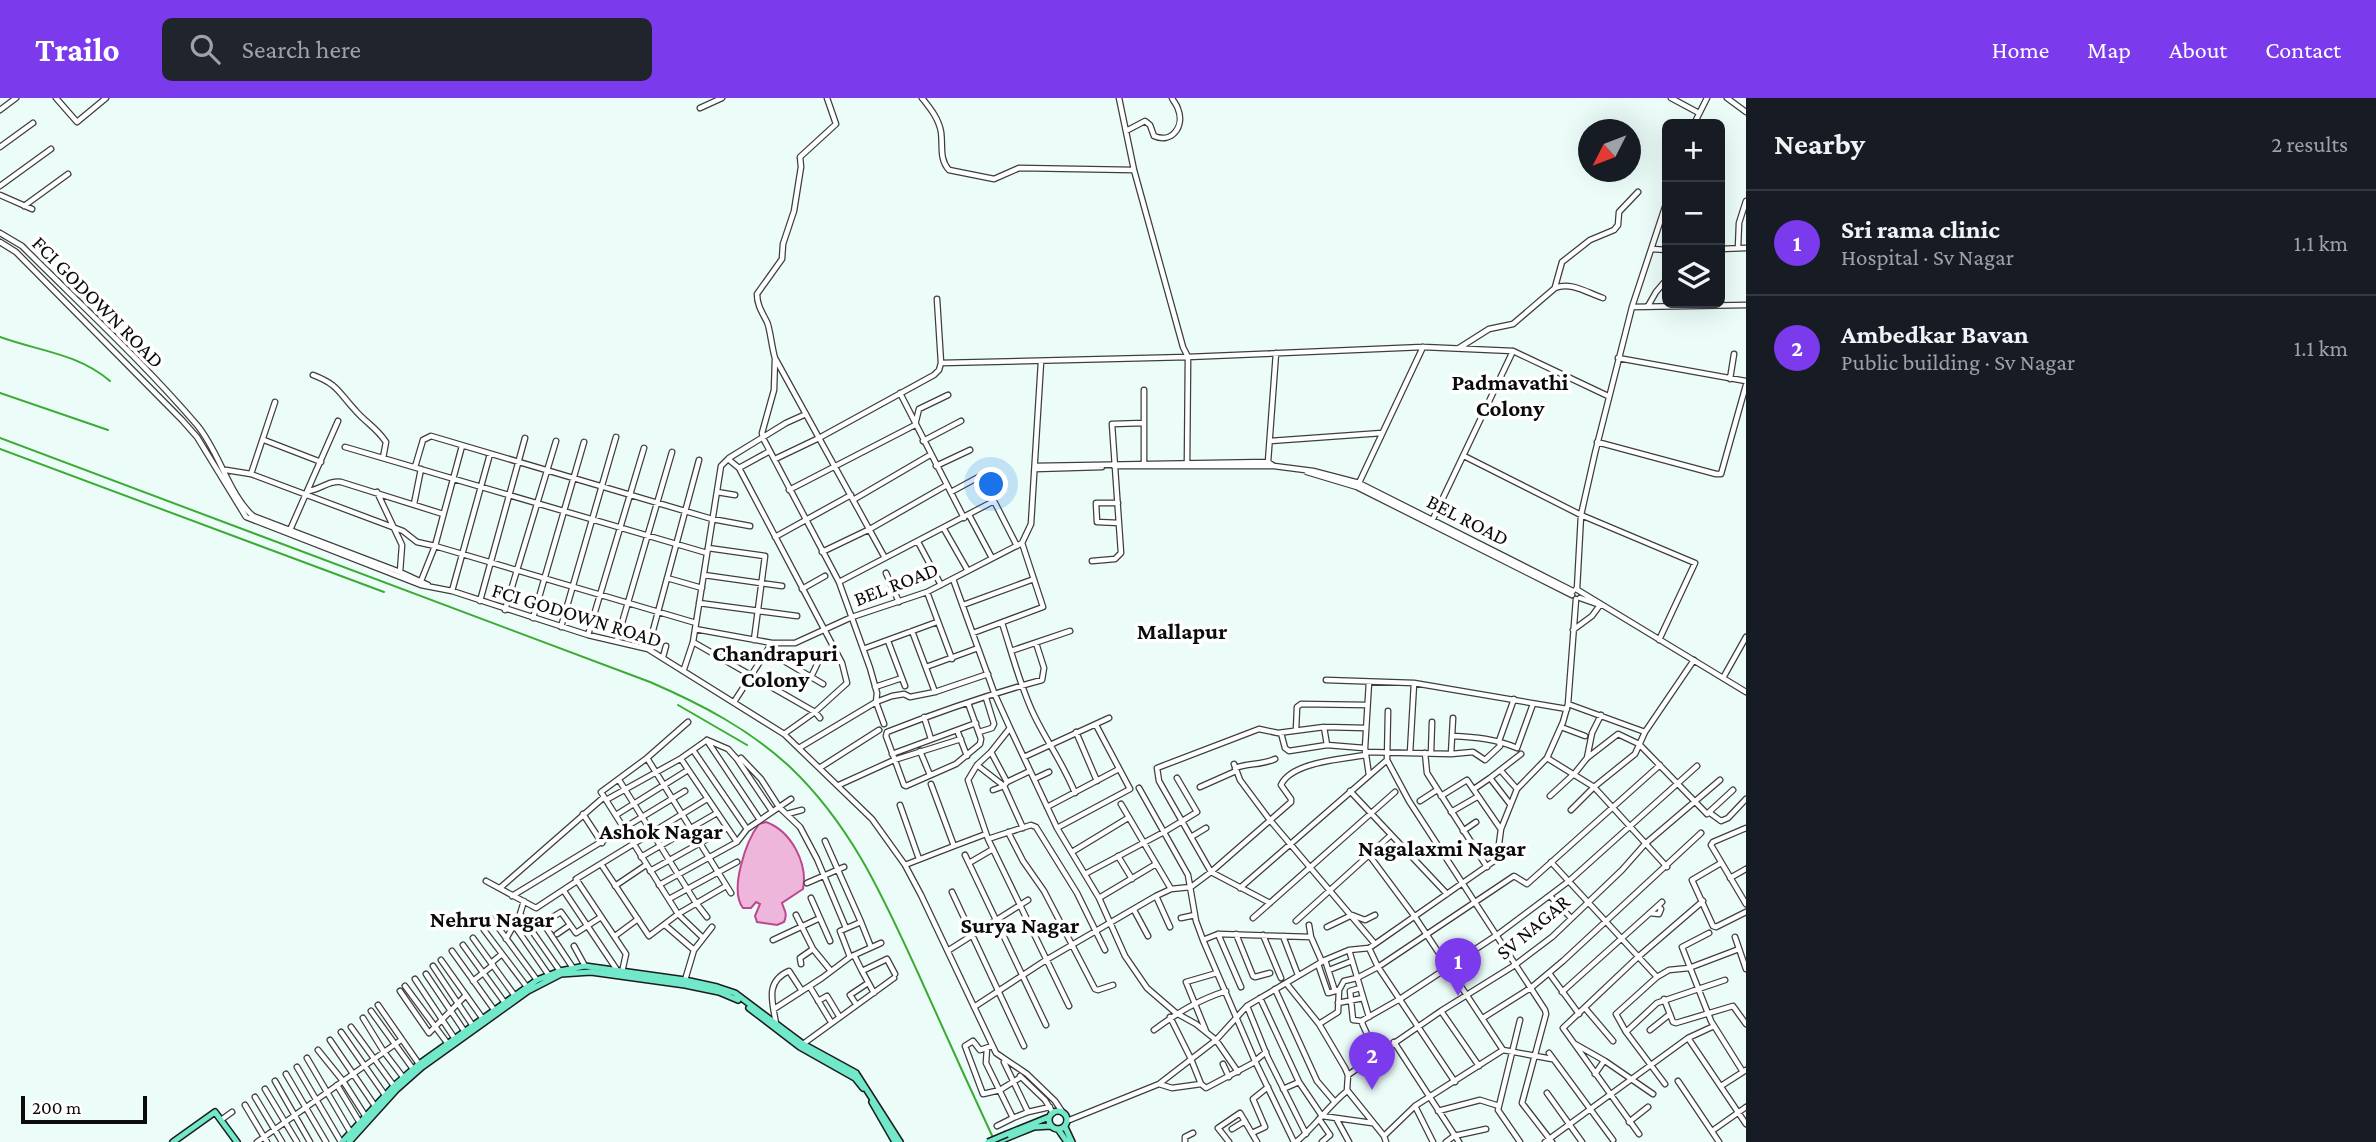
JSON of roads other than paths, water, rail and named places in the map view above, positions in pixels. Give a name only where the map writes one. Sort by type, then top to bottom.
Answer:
[{"type":"main road","points":[[342,1142],[394,1086],[419,1064],[537,980],[548,974],[585,966],[709,990],[740,1001],[800,1047],[855,1078],[897,1142]]},
{"type":"main road","points":[[349,1142],[404,1082],[538,985],[561,974],[578,971],[621,972],[685,980],[735,993],[803,1044],[856,1073],[897,1142]]},
{"type":"main road","points":[[173,1142],[215,1112],[237,1142]]},
{"type":"main road","points":[[1051,1112],[1051,1126]]},
{"type":"main road","points":[[997,1142],[1051,1112],[1063,1113],[1063,1126],[1070,1142]]},
{"type":"main road","points":[[988,1142],[1034,1127],[1063,1126]]},
{"type":"street","points":[[0,110],[16,98]]},
{"type":"street","points":[[56,98],[77,122],[106,98]]},
{"type":"street","points":[[700,108],[722,98]]},
{"type":"street","points":[[827,98],[836,124],[800,157],[794,211],[783,244],[782,259],[757,294],[775,358],[886,558]]},
{"type":"street","points":[[922,98],[941,131],[944,165],[948,170],[993,179],[1019,168],[1134,170]]},
{"type":"street","points":[[1119,98],[1134,170],[1188,357],[1187,464]]},
{"type":"street","points":[[1126,131],[1145,121],[1150,125],[1154,136],[1160,139],[1170,138],[1176,133],[1180,118],[1172,98]]},
{"type":"street","points":[[1671,98],[1699,113]]},
{"type":"street","points":[[1696,119],[1707,98]]},
{"type":"street","points":[[1727,98],[1746,112]]},
{"type":"street","points":[[0,146],[33,123]]},
{"type":"street","points":[[0,186],[51,149]]},
{"type":"street","points":[[24,206],[68,174]]},
{"type":"street","points":[[1555,288],[1562,262],[1577,253],[1590,240],[1614,230],[1618,225],[1619,212],[1638,192]]},
{"type":"street","points":[[0,195],[32,209]]},
{"type":"street","points":[[1738,248],[1739,223],[1746,201]]},
{"type":"street","points":[[1063,1126],[1159,1083],[1216,1040],[1247,1006],[1322,962],[1349,950],[1369,948],[1499,857],[1501,829],[1510,804],[1517,789],[1548,758],[1568,707],[1581,515],[1618,358],[1662,217]]},
{"type":"street","name":"FCI GODOWN ROAD","points":[[0,233],[22,246],[199,427],[225,469],[238,497],[258,519],[412,582],[452,591],[588,635],[648,649],[684,669],[784,734],[872,819],[905,866],[949,950],[989,1047],[1046,1092],[1063,1113]]},
{"type":"street","name":"FCI GODOWN ROAD","points":[[0,242],[16,252],[197,437],[247,517],[400,572],[429,586]]},
{"type":"street","points":[[1725,249],[1746,248]]},
{"type":"street","points":[[1652,249],[1662,250]]},
{"type":"street","points":[[1458,349],[1489,329],[1513,324],[1555,288],[1569,285],[1603,298]]},
{"type":"street","points":[[1648,306],[1662,285]]},
{"type":"street","points":[[775,459],[934,375],[941,363],[937,299]]},
{"type":"street","points":[[1632,307],[1746,305]]},
{"type":"street","points":[[103,339],[110,333]]},
{"type":"street","points":[[1358,485],[1423,347]]},
{"type":"street","points":[[941,363],[1041,362],[1423,347],[1513,351],[1608,396]]},
{"type":"street","points":[[1431,521],[1513,351]]},
{"type":"street","points":[[1268,462],[1276,353]]},
{"type":"street","points":[[1730,379],[1734,354]]},
{"type":"street","points":[[775,358],[774,390],[763,438],[839,582],[863,649],[884,724]]},
{"type":"street","points":[[1597,442],[1721,474],[1746,383],[1618,358]]},
{"type":"street","points":[[1020,545],[1031,524],[1041,362]]},
{"type":"street","points":[[313,375],[330,382],[344,395],[353,409],[376,428],[386,442],[383,458]]},
{"type":"street","points":[[1144,390],[1144,463]]},
{"type":"street","points":[[900,393],[936,467],[992,558]]},
{"type":"street","points":[[910,414],[948,394]]},
{"type":"street","points":[[251,474],[275,401]]},
{"type":"street","points":[[789,490],[915,425],[919,409]]},
{"type":"street","points":[[684,669],[696,626],[721,466],[783,424],[806,414]]},
{"type":"street","points":[[290,530],[338,421]]},
{"type":"street","points":[[923,441],[961,421]]},
{"type":"street","points":[[1092,561],[1115,559],[1121,553],[1112,424],[1144,423]]},
{"type":"street","points":[[1270,441],[1383,433]]},
{"type":"street","points":[[414,504],[421,445],[431,436],[712,519],[750,526]]},
{"type":"street","points":[[561,627],[616,437]]},
{"type":"street","points":[[480,601],[525,438]]},
{"type":"street","points":[[264,440],[320,461]]},
{"type":"street","points":[[505,610],[556,441]]},
{"type":"street","points":[[533,618],[584,442]]},
{"type":"street","points":[[421,581],[435,546],[462,446]]},
{"type":"street","points":[[345,447],[676,544],[764,555],[766,558],[754,640]]},
{"type":"street","points":[[588,635],[643,448]]},
{"type":"street","points":[[936,467],[970,450]]},
{"type":"street","points":[[739,468],[770,451]]},
{"type":"street","points":[[617,640],[672,452]]},
{"type":"street","points":[[452,591],[490,454]]},
{"type":"street","points":[[775,537],[930,455]]},
{"type":"street","points":[[1464,456],[1581,515],[1695,563],[1659,640]]},
{"type":"street","points":[[728,459],[739,468],[842,663],[846,682],[815,712],[784,734]]},
{"type":"street","points":[[648,649],[699,460]]},
{"type":"street","name":"BEL ROAD","points":[[1035,468],[1268,462],[1274,466]]},
{"type":"street","name":"BEL ROAD","points":[[1114,465],[1144,463],[1274,466],[1358,485],[1555,584],[1594,599],[1599,605],[1746,692]]},
{"type":"street","name":"BEL ROAD","points":[[225,469],[251,474],[307,492],[403,531],[417,542],[601,594],[696,626],[772,643],[795,643],[852,617],[927,592],[1020,545]]},
{"type":"street","points":[[951,492],[986,473]]},
{"type":"street","points":[[307,492],[336,481],[377,491],[443,514]]},
{"type":"street","points":[[822,552],[870,529],[947,485]]},
{"type":"street","points":[[377,491],[402,545],[400,572]]},
{"type":"street","points":[[717,492],[735,495]]},
{"type":"street","points":[[839,582],[994,501],[1020,545],[1043,607],[973,633]]},
{"type":"street","points":[[1118,503],[1096,503],[1097,522],[1119,523]]},
{"type":"street","points":[[944,529],[968,571]]},
{"type":"street","points":[[918,542],[941,585]]},
{"type":"street","points":[[886,573],[899,602]]},
{"type":"street","points":[[704,575],[782,586]]},
{"type":"street","points":[[802,589],[825,576]]},
{"type":"street","points":[[667,578],[702,589]]},
{"type":"street","points":[[953,579],[995,695],[1010,728],[1057,828],[1099,898],[1125,956],[1147,988],[1216,1040],[1238,1072]]},
{"type":"street","points":[[963,605],[1034,579]]},
{"type":"street","points":[[927,592],[952,659]]},
{"type":"street","points":[[699,603],[797,616]]},
{"type":"street","points":[[1573,630],[1592,616],[1599,605]]},
{"type":"street","points":[[863,649],[937,622]]},
{"type":"street","points":[[1002,623],[1033,713],[1065,768],[1075,793]]},
{"type":"street","points":[[912,631],[935,692]]},
{"type":"street","points":[[1011,651],[1070,631]]},
{"type":"street","points":[[1723,678],[1746,637]]},
{"type":"street","points":[[888,640],[905,686]]},
{"type":"street","points":[[693,642],[752,674],[815,712],[820,718]]},
{"type":"street","points":[[734,702],[772,643]]},
{"type":"street","points":[[968,703],[979,732],[980,744],[956,764],[904,785],[886,736],[887,732],[924,718],[1044,677],[1036,643]]},
{"type":"street","points":[[663,657],[666,646]]},
{"type":"street","points":[[926,667],[978,648]]},
{"type":"street","points":[[767,651],[823,684]]},
{"type":"street","points":[[811,677],[820,658]]},
{"type":"street","points":[[1571,810],[1594,787],[1635,754],[1645,732],[1693,660]]},
{"type":"street","points":[[799,747],[876,702],[892,696],[904,694],[910,697],[935,692],[988,674]]},
{"type":"street","points":[[875,687],[902,678]]},
{"type":"street","points":[[1326,680],[1414,683],[1533,704],[1568,707],[1601,715],[1645,732]]},
{"type":"street","points":[[1369,682],[1365,752],[1369,775]]},
{"type":"street","points":[[1410,753],[1414,683]]},
{"type":"street","points":[[979,732],[992,728],[994,724],[986,698]]},
{"type":"street","points":[[1281,733],[1285,748],[1289,751],[1327,745],[1365,752],[1474,752],[1485,760],[1500,746],[1499,741],[1514,699]]},
{"type":"street","points":[[1296,730],[1297,707],[1301,704],[1367,705]]},
{"type":"street","points":[[1452,736],[1499,741],[1517,748],[1533,704]]},
{"type":"street","points":[[1388,711],[1387,760],[1409,801],[1532,987],[1546,1014],[1522,1103],[1548,1141],[1688,1038],[1714,1026]]},
{"type":"street","points":[[1587,758],[1592,733],[1601,715]]},
{"type":"street","points":[[924,718],[931,739]]},
{"type":"street","points":[[1024,757],[1109,718]]},
{"type":"street","points":[[1451,754],[1453,718]]},
{"type":"street","points":[[688,722],[647,758],[601,792],[678,914],[702,937]]},
{"type":"street","points":[[1432,722],[1427,774],[1487,867]]},
{"type":"street","points":[[892,754],[976,723]]},
{"type":"street","points":[[1057,828],[1130,789],[1096,724]]},
{"type":"street","points":[[1550,796],[1576,774],[1587,758],[1618,734],[1622,724]]},
{"type":"street","points":[[1270,903],[1212,872],[1159,781],[1157,768],[1259,729],[1281,733],[1324,727],[1366,728]]},
{"type":"street","points":[[1324,727],[1327,745]]},
{"type":"street","points":[[1561,727],[1585,736]]},
{"type":"street","points":[[1010,728],[968,780],[987,836],[1069,1006]]},
{"type":"street","points":[[821,767],[878,730]]},
{"type":"street","points":[[957,730],[967,756]]},
{"type":"street","points":[[1076,732],[1097,781]]},
{"type":"street","points":[[1618,734],[1639,744],[1695,803],[1721,821],[1727,820],[1746,799]]},
{"type":"street","points":[[839,785],[894,760],[961,738]]},
{"type":"street","points":[[500,888],[583,814],[605,798],[681,759],[707,740]]},
{"type":"street","points":[[707,740],[728,749],[772,811]]},
{"type":"street","points":[[707,740],[760,820]]},
{"type":"street","points":[[693,750],[747,829]]},
{"type":"street","points":[[920,751],[930,775]]},
{"type":"street","points":[[991,752],[1023,828]]},
{"type":"street","points":[[974,1007],[1046,960],[1156,896],[1171,889],[1191,887],[1212,872],[1291,802],[1281,785],[1290,774],[1310,765],[1365,752]]},
{"type":"street","points":[[1473,790],[1521,754]]},
{"type":"street","points":[[647,758],[731,893]]},
{"type":"street","points":[[741,758],[761,779],[779,807],[800,827],[824,876],[852,956],[874,993]]},
{"type":"street","points":[[1548,758],[1594,787],[1667,867]]},
{"type":"street","points":[[681,759],[737,842]]},
{"type":"street","points":[[1200,786],[1243,765],[1266,763],[1275,759]]},
{"type":"street","points":[[1240,888],[1387,760]]},
{"type":"street","points":[[978,765],[1006,784]]},
{"type":"street","points":[[1309,925],[1322,962],[1329,994],[1337,990],[1344,981],[1357,978],[1378,967],[1514,876],[1527,884],[1660,765]]},
{"type":"street","points":[[1360,988],[1350,991],[1350,1001],[1353,1020],[1362,1021],[1497,934],[1550,896],[1697,766]]},
{"type":"street","points":[[1235,768],[1243,785],[1269,819],[1375,944]]},
{"type":"street","points":[[1047,807],[1119,769]]},
{"type":"street","points":[[616,816],[688,770]]},
{"type":"street","points":[[993,790],[1030,771]]},
{"type":"street","points":[[1034,779],[1049,772]]},
{"type":"street","points":[[1502,772],[1517,789]]},
{"type":"street","points":[[1085,874],[1197,812],[1177,778]]},
{"type":"street","points":[[1490,778],[1510,804]]},
{"type":"street","points":[[619,780],[696,904],[707,917]]},
{"type":"street","points":[[1441,796],[1466,780],[1501,829]]},
{"type":"street","name":"SV NAGAR","points":[[1348,1075],[1441,1011],[1515,965],[1552,937],[1622,870],[1645,844],[1720,780]]},
{"type":"street","points":[[931,784],[954,846]]},
{"type":"street","points":[[1139,788],[1188,875],[1195,915],[1203,940],[1255,1061],[1295,1142],[1306,1134],[1347,1090]]},
{"type":"street","points":[[1420,801],[1437,790]]},
{"type":"street","points":[[1710,813],[1733,790]]},
{"type":"street","points":[[512,896],[685,791]]},
{"type":"street","points":[[1350,791],[1447,894]]},
{"type":"street","points":[[1253,918],[1395,792]]},
{"type":"street","points":[[1451,812],[1477,796]]},
{"type":"street","points":[[486,881],[536,908],[564,891],[578,878],[708,799]]},
{"type":"street","points":[[659,885],[737,842],[747,829],[791,799]]},
{"type":"street","points":[[900,804],[919,859]]},
{"type":"street","points":[[1121,804],[1171,889]]},
{"type":"street","points":[[787,814],[802,810]]},
{"type":"street","points":[[641,858],[717,813]]},
{"type":"street","points":[[583,814],[602,843]]},
{"type":"street","points":[[1072,852],[1128,818]]},
{"type":"street","points":[[1463,831],[1476,822]]},
{"type":"street","points":[[905,866],[987,836],[1031,825],[1036,827],[1077,893],[1105,950]]},
{"type":"street","points":[[650,871],[727,828]]},
{"type":"street","points":[[1191,837],[1206,828]]},
{"type":"street","points":[[1746,828],[1711,844],[1746,904]]},
{"type":"street","points":[[1008,832],[1023,861],[1044,891],[1095,989],[1112,985]]},
{"type":"street","points":[[1483,1018],[1549,973],[1701,833]]},
{"type":"street","points":[[1296,921],[1391,835]]},
{"type":"street","points":[[825,841],[872,947]]},
{"type":"street","points":[[969,863],[993,849]]},
{"type":"street","points":[[965,855],[1046,1026]]},
{"type":"street","points":[[1369,855],[1415,917],[1503,1050]]},
{"type":"street","points":[[1118,856],[1132,879]]},
{"type":"street","points":[[669,900],[737,862]]},
{"type":"street","points":[[1551,862],[1657,977]]},
{"type":"street","points":[[1721,863],[1692,880],[1706,906],[1705,911],[1715,927],[1746,912]]},
{"type":"street","points":[[601,864],[649,936],[678,914],[726,886]]},
{"type":"street","points":[[1099,898],[1156,864]]},
{"type":"street","points":[[615,886],[646,865]]},
{"type":"street","points":[[807,883],[844,867]]},
{"type":"street","points":[[1730,878],[1746,869]]},
{"type":"street","points":[[577,881],[626,954],[621,972]]},
{"type":"street","points":[[564,891],[621,972]]},
{"type":"street","points":[[952,892],[1024,1046]]},
{"type":"street","points":[[1156,896],[1170,927]]},
{"type":"street","points":[[1550,896],[1571,918]]},
{"type":"street","points":[[811,898],[829,938],[861,922]]},
{"type":"street","points":[[949,950],[1028,900]]},
{"type":"street","points":[[524,901],[520,914],[560,971]]},
{"type":"street","points":[[1639,1134],[1563,1028],[1638,957],[1703,901]]},
{"type":"street","points":[[1562,992],[1660,904]]},
{"type":"street","points":[[1134,910],[1148,936]]},
{"type":"street","points":[[573,968],[543,924],[560,912],[576,933],[601,917]]},
{"type":"street","points":[[796,915],[813,949],[831,971]]},
{"type":"street","points":[[1181,918],[1195,915]]},
{"type":"street","points":[[1327,928],[1352,915],[1366,920],[1375,915]]},
{"type":"street","points":[[504,916],[514,925],[548,974]]},
{"type":"street","points":[[506,939],[514,925],[523,917]]},
{"type":"street","points":[[773,940],[820,918]]},
{"type":"street","points":[[492,919],[537,980]]},
{"type":"street","points":[[615,936],[638,919]]},
{"type":"street","points":[[556,934],[570,925]]},
{"type":"street","points":[[665,925],[694,950]]},
{"type":"street","points":[[685,980],[694,950],[712,927]]},
{"type":"street","points":[[484,930],[527,987]]},
{"type":"street","points":[[1709,933],[1682,947],[1707,1013],[1744,1071],[1721,1086]]},
{"type":"street","points":[[1203,940],[1218,934],[1311,937]]},
{"type":"street","points":[[1218,934],[1241,987]]},
{"type":"street","points":[[1236,934],[1253,976],[1270,973]]},
{"type":"street","points":[[1263,935],[1281,978]]},
{"type":"street","points":[[1283,936],[1298,975]]},
{"type":"street","points":[[1735,937],[1746,969]]},
{"type":"street","points":[[473,938],[515,996]]},
{"type":"street","points":[[774,1009],[852,956],[881,943]]},
{"type":"street","points":[[463,945],[505,1003]]},
{"type":"street","points":[[574,946],[585,966]]},
{"type":"street","points":[[1369,948],[1378,967],[1455,1083]]},
{"type":"street","points":[[800,964],[800,958],[813,949]]},
{"type":"street","points":[[1665,1084],[1626,1032],[1616,1014],[1657,977],[1669,970],[1689,968],[1739,949]]},
{"type":"street","points":[[1349,950],[1369,1017]]},
{"type":"street","points":[[452,951],[495,1011]]},
{"type":"street","points":[[474,981],[502,954]]},
{"type":"street","points":[[803,1044],[895,976],[887,959],[862,971]]},
{"type":"street","points":[[440,960],[483,1019]]},
{"type":"street","points":[[1329,970],[1352,961]]},
{"type":"street","points":[[1319,1024],[1338,1013],[1337,990],[1329,970],[1322,962]]},
{"type":"street","points":[[433,966],[473,1026]]},
{"type":"street","points":[[776,1025],[771,994],[774,982],[789,971],[802,991]]},
{"type":"street","points":[[1207,1032],[1186,982],[1217,973]]},
{"type":"street","points":[[1549,973],[1579,1014]]},
{"type":"street","points":[[426,974],[465,1032]]},
{"type":"street","points":[[415,979],[455,1039]]},
{"type":"street","points":[[1626,1032],[1664,999],[1725,980]]},
{"type":"street","points":[[856,1004],[850,995],[868,983]]},
{"type":"street","points":[[1286,983],[1319,1024],[1348,1075],[1347,1090],[1385,1139],[1415,1106],[1503,1050],[1552,1059]]},
{"type":"street","points":[[405,986],[447,1044]]},
{"type":"street","points":[[810,986],[831,1022]]},
{"type":"street","points":[[1275,989],[1317,1082],[1334,1101]]},
{"type":"street","points":[[400,991],[429,1033],[466,995]]},
{"type":"street","points":[[1154,1030],[1195,1003],[1226,991]]},
{"type":"street","points":[[818,1002],[827,996],[839,1016]]},
{"type":"street","points":[[1260,998],[1299,1083],[1330,1135],[1322,1142]]},
{"type":"street","points":[[1338,1003],[1363,998]]},
{"type":"street","points":[[1664,999],[1676,1023],[1733,1006],[1746,1024]]},
{"type":"street","points":[[378,1005],[419,1064]]},
{"type":"street","points":[[1247,1006],[1306,1134]]},
{"type":"street","points":[[1585,1008],[1613,1041]]},
{"type":"street","points":[[371,1011],[413,1069]]},
{"type":"street","points":[[1441,1011],[1479,1066]]},
{"type":"street","points":[[1650,1030],[1670,1014]]},
{"type":"street","points":[[1170,1017],[1201,1084],[1208,1089],[1266,1052]]},
{"type":"street","points":[[363,1018],[403,1077]]},
{"type":"street","points":[[1520,1020],[1498,1112],[1520,1142]]},
{"type":"street","points":[[1362,1021],[1376,1054]]},
{"type":"street","points":[[351,1027],[394,1086]]},
{"type":"street","points":[[341,1032],[385,1096]]},
{"type":"street","points":[[1688,1038],[1746,1124]]},
{"type":"street","points":[[330,1040],[375,1106]]},
{"type":"street","points":[[257,1142],[266,1140],[275,1129],[401,1040]]},
{"type":"street","points":[[989,1047],[979,1050],[973,1041],[965,1046],[983,1094],[1000,1090],[1021,1077]]},
{"type":"street","points":[[1394,1042],[1459,1142]]},
{"type":"street","points":[[1571,1042],[1605,1061],[1653,1094]]},
{"type":"street","points":[[989,1047],[985,1063],[1013,1118]]},
{"type":"street","points":[[318,1050],[366,1116]]},
{"type":"street","points":[[1549,1053],[1613,1140]]},
{"type":"street","points":[[307,1058],[351,1134]]},
{"type":"street","points":[[1003,1059],[1028,1112]]},
{"type":"street","points":[[1595,1074],[1605,1061]]},
{"type":"street","points":[[1223,1064],[1229,1077]]},
{"type":"street","points":[[297,1067],[342,1142]]},
{"type":"street","name":"FCI GODOWN ROAD","points":[[1017,1069],[1051,1112]]},
{"type":"street","points":[[286,1074],[326,1142]]},
{"type":"street","points":[[275,1081],[310,1142]]},
{"type":"street","points":[[1678,1081],[1719,1142]]},
{"type":"street","points":[[1159,1083],[1172,1088],[1201,1084]]},
{"type":"street","points":[[1283,1089],[1299,1083]]},
{"type":"street","points":[[337,1086],[360,1123]]},
{"type":"street","points":[[1252,1133],[1265,1127],[1253,1098],[1268,1087]]},
{"type":"street","points":[[265,1089],[297,1142]]},
{"type":"street","points":[[1546,1093],[1582,1142]]},
{"type":"street","points":[[255,1097],[282,1142]]},
{"type":"street","points":[[1438,1111],[1480,1100],[1499,1106]]},
{"type":"street","points":[[245,1105],[266,1140]]},
{"type":"street","points":[[1415,1106],[1432,1142]]},
{"type":"street","points":[[1629,1122],[1648,1107]]},
{"type":"street","points":[[1712,1131],[1746,1107]]},
{"type":"street","points":[[221,1120],[232,1112]]},
{"type":"street","points":[[997,1126],[1028,1112],[1051,1112]]},
{"type":"street","points":[[1229,1142],[1219,1127],[1239,1113],[1257,1142]]},
{"type":"street","points":[[1321,1118],[1373,1123]]},
{"type":"street","points":[[1336,1119],[1349,1142]]},
{"type":"street","points":[[1232,1129],[1245,1121]]},
{"type":"street","points":[[1446,1142],[1454,1136],[1486,1129]]},
{"type":"street","points":[[1185,1142],[1184,1138],[1193,1133]]},
{"type":"railway","points":[[0,337],[71,358],[110,381]]},
{"type":"railway","points":[[0,393],[108,430]]},
{"type":"railway","points":[[0,438],[650,682],[688,699],[758,741],[790,767],[812,790],[849,838],[905,945],[995,1142]]},
{"type":"railway","points":[[0,449],[384,592]]},
{"type":"railway","points":[[678,705],[747,745]]},
{"type":"place","name":"Sri rama clinic","points":[[1458,996]]},
{"type":"place","name":"Ambedkar Bavan","points":[[1372,1090]]},
{"type":"district","name":"Padmavathi Colony","points":[[1510,395]]},
{"type":"district","name":"Mallapur","points":[[1182,631]]},
{"type":"district","name":"Chandrapuri Colony","points":[[775,666]]},
{"type":"district","name":"Ashok Nagar","points":[[661,831]]},
{"type":"district","name":"Nagalaxmi Nagar","points":[[1442,848]]},
{"type":"district","name":"Nehru Nagar","points":[[492,919]]},
{"type":"district","name":"Surya Nagar","points":[[1020,925]]}]
